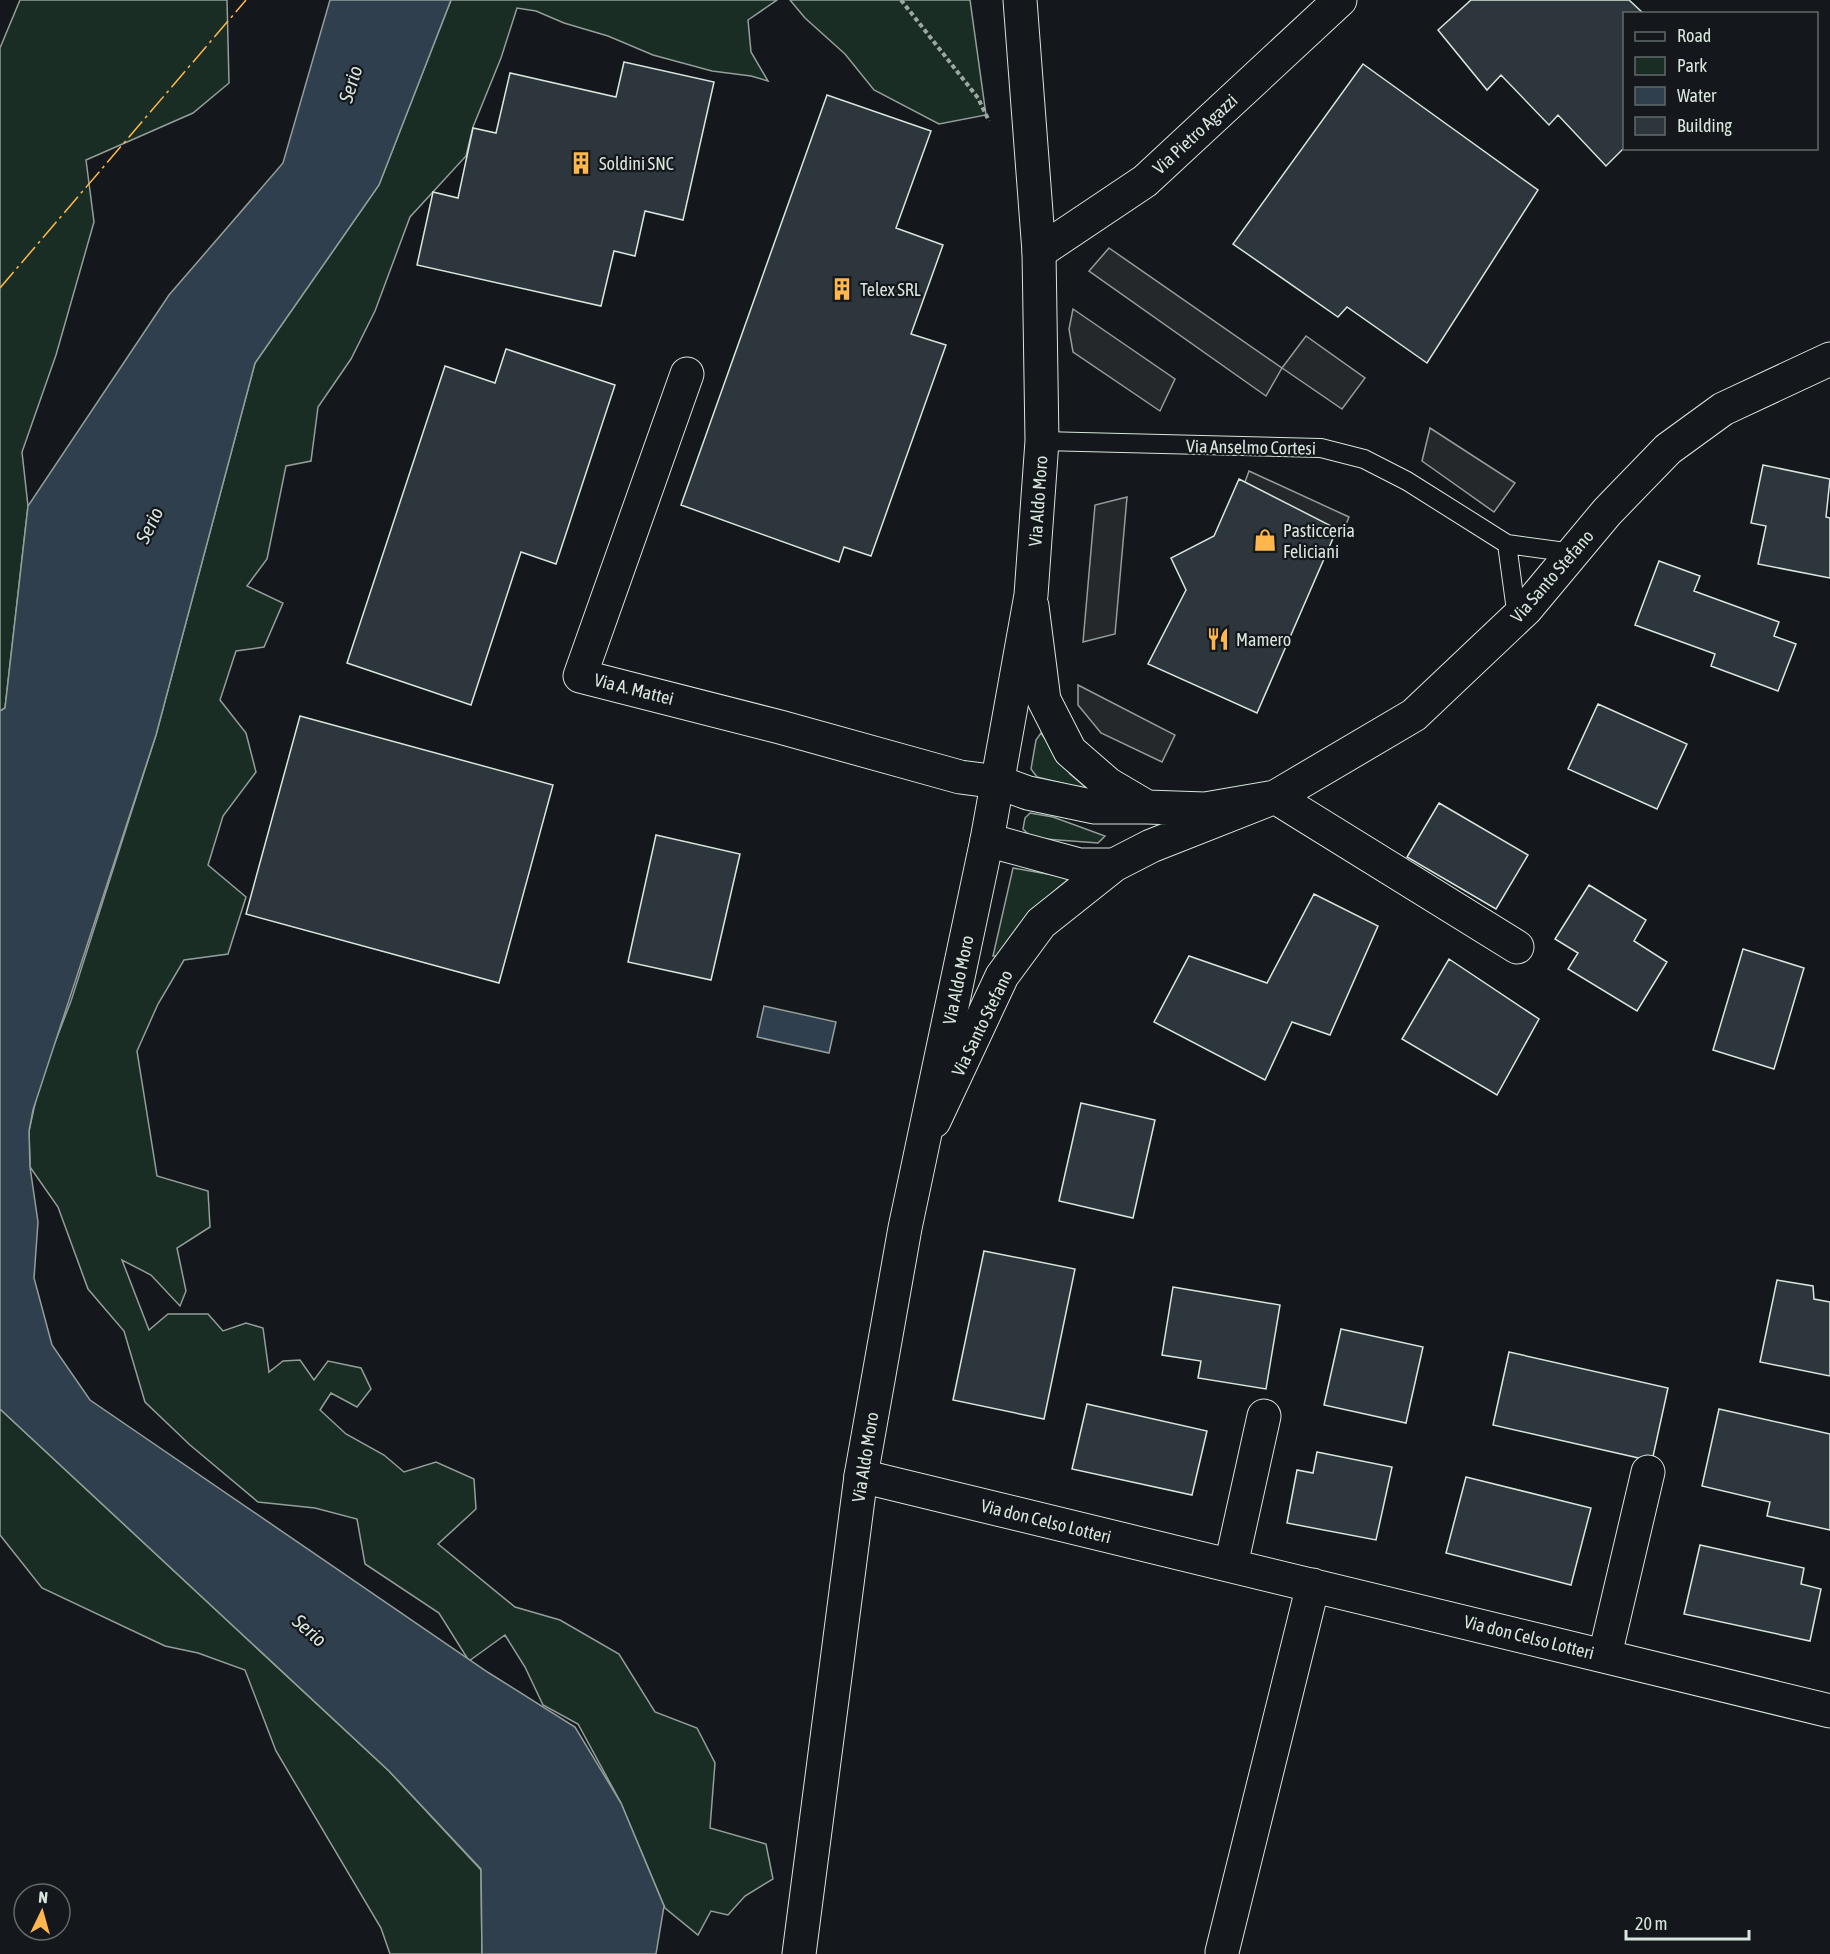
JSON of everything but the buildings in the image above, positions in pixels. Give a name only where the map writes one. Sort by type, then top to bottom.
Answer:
[{"type":"street","name":"Via Aldo Moro","points":[[799,1954],[861,1476],[922,1147],[987,840],[1031,596],[1042,441],[1039,252],[1020,0]]},
{"type":"street","name":"Via Pietro Agazzi","points":[[1039,252],[1144,181],[1340,0]]},
{"type":"street","name":"Via Santo Stefano","points":[[922,1147],[1002,976],[1041,924],[1114,865],[1151,846],[1275,797],[1414,715],[1517,618],[1607,512],[1668,448],[1723,409],[1830,359]]},
{"type":"street","name":"Via A. Mattei","points":[[687,374],[580,676],[960,777],[998,782]]},
{"type":"street","name":"Via Santo Stefano","points":[[1031,596],[1044,700],[1070,751],[1108,784],[1148,807]]},
{"type":"street","name":"Via Santo Stefano","points":[[998,782],[1028,793],[1095,807],[1205,809],[1275,797]]},
{"type":"street","points":[[1275,797],[1517,946]]},
{"type":"street","name":"Via Santo Stefano","points":[[987,840],[1079,865],[1114,865]]},
{"type":"street","points":[[1231,1565],[1264,1416]]},
{"type":"street","name":"Via don Celso Lotteri","points":[[1605,1655],[1648,1472]]},
{"type":"street","name":"Via don Celso Lotteri","points":[[861,1476],[1830,1711]]},
{"type":"street","points":[[1222,1952],[1313,1585]]},
{"type":"lane","name":"Via Anselmo Cortesi","points":[[1042,441],[1321,448],[1364,459],[1407,481],[1508,544],[1573,553]]},
{"type":"lane","points":[[1508,544],[1517,618]]},
{"type":"path","points":[[901,0],[978,98],[991,124]]},
{"type":"green space","points":[[20,0],[227,0],[229,83],[193,113],[86,160],[94,222],[56,355],[22,452],[28,506],[5,708],[0,711],[0,48]]},
{"type":"green space","points":[[451,0],[777,0],[748,20],[751,52],[768,81],[751,76],[712,71],[653,55],[608,36],[564,23],[536,11],[517,8],[501,58],[473,127],[466,156],[410,217],[375,311],[351,359],[318,407],[311,461],[286,466],[267,559],[247,586],[283,603],[264,647],[236,651],[220,700],[246,733],[256,772],[223,816],[208,865],[246,897],[228,954],[184,960],[158,1004],[137,1051],[157,1176],[208,1191],[210,1227],[177,1248],[186,1291],[180,1306],[151,1275],[122,1260],[149,1330],[168,1314],[208,1314],[223,1331],[246,1323],[263,1328],[269,1372],[283,1361],[300,1360],[314,1380],[328,1361],[361,1368],[371,1389],[357,1407],[331,1393],[320,1410],[346,1434],[384,1455],[404,1472],[436,1462],[474,1479],[476,1509],[438,1544],[515,1607],[560,1620],[619,1654],[655,1712],[697,1728],[715,1763],[710,1828],[766,1844],[773,1879],[745,1896],[728,1915],[711,1911],[698,1935],[665,1908],[621,1803],[578,1724],[543,1705],[525,1667],[505,1635],[469,1661],[439,1613],[365,1564],[357,1519],[315,1508],[258,1502],[190,1445],[145,1402],[124,1331],[88,1289],[58,1207],[30,1167],[29,1131],[40,1081],[71,1001],[156,735],[255,363],[379,185]]},
{"type":"green space","points":[[790,0],[970,0],[986,115],[939,124],[874,90],[845,54],[805,18]]},
{"type":"green space","points":[[1041,733],[1070,774],[1089,790],[1037,777],[1031,769],[1036,740]]},
{"type":"green space","points":[[1030,813],[1053,817],[1105,836],[1098,843],[1032,838],[1023,829],[1025,818]]},
{"type":"green space","points":[[1013,868],[1070,878],[1031,914],[999,956],[993,956]]},
{"type":"green space","points":[[0,1409],[389,1771],[481,1870],[482,1954],[390,1954],[381,1928],[276,1751],[245,1670],[198,1653],[165,1646],[42,1588],[0,1535]]},
{"type":"shaded area","points":[[1109,248],[1282,368],[1266,396],[1089,271]]},
{"type":"shaded area","points":[[1073,309],[1175,379],[1160,411],[1073,352],[1069,329]]},
{"type":"shaded area","points":[[1306,336],[1365,378],[1342,409],[1282,368]]},
{"type":"shaded area","points":[[1430,428],[1515,483],[1494,512],[1422,461]]},
{"type":"shaded area","points":[[1249,471],[1349,517],[1341,537],[1241,493]]},
{"type":"shaded area","points":[[1127,497],[1115,634],[1083,642],[1095,505]]},
{"type":"shaded area","points":[[1078,685],[1175,735],[1162,762],[1101,733],[1078,705]]},
{"type":"water","name":"Serio","points":[[330,0],[451,0],[379,185],[255,363],[156,735],[33,1110],[29,1131],[30,1167],[38,1222],[34,1278],[52,1345],[90,1400],[489,1673],[575,1727],[621,1803],[664,1906],[656,1954],[482,1954],[481,1869],[389,1771],[0,1409],[0,711],[5,708],[28,506],[169,295],[283,163]]},
{"type":"water","points":[[764,1006],[836,1022],[829,1053],[757,1037]]},
{"type":"power","points":[[0,288],[246,0]]},
{"type":"place","name":"Soldini SNC","points":[[581,163]]},
{"type":"place","name":"Telex SRL","points":[[842,289]]},
{"type":"place","name":"Pasticceria Feliciani","points":[[1265,540]]},
{"type":"place","name":"Mamero","points":[[1218,639]]}]
